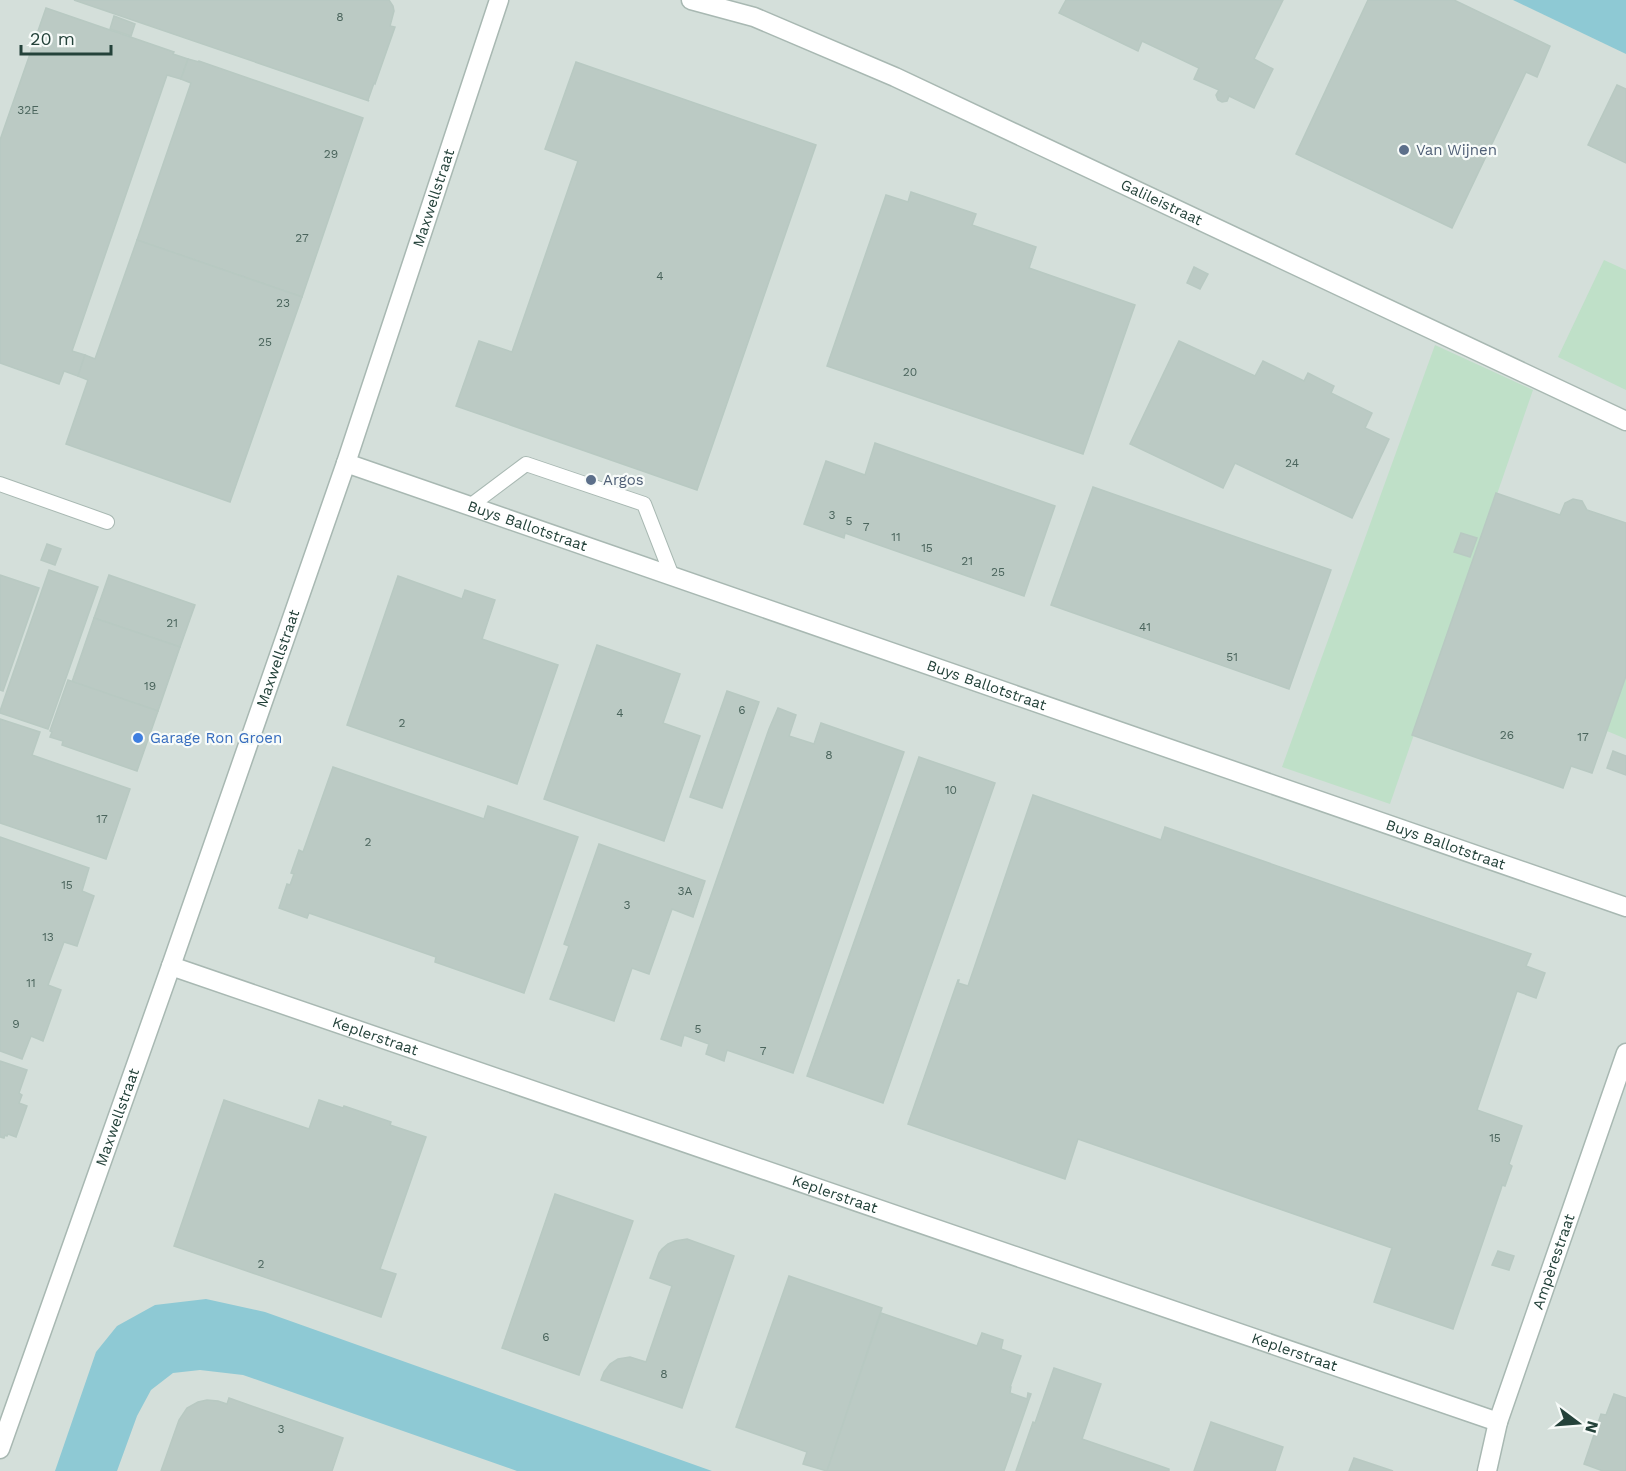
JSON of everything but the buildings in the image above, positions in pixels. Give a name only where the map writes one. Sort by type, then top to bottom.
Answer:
[{"type":"street","name":"Maxwellstraat","points":[[0,1449],[346,463],[499,0]]},
{"type":"street","name":"Galileistraat","points":[[691,0],[754,17],[895,77],[1626,421]]},
{"type":"street","name":"Buys Ballotstraat","points":[[346,463],[1626,907]]},
{"type":"street","name":"Keplerstraat","points":[[171,966],[1498,1422]]},
{"type":"street","name":"Ampèrestraat","points":[[1487,1471],[1498,1422],[1626,1053]]},
{"type":"lane","points":[[471,506],[526,464],[644,504],[672,576]]},
{"type":"lane","points":[[0,484],[107,522]]},
{"type":"shaded area","points":[[0,0],[1626,0],[1626,1471],[0,1471]]},
{"type":"green space","points":[[1604,260],[1626,270],[1626,390],[1558,357]]},
{"type":"green space","points":[[1435,345],[1533,390],[1390,804],[1282,767]]},
{"type":"green space","points":[[1626,676],[1626,739],[1607,731]]},
{"type":"water","points":[[1513,0],[1626,0],[1626,54]]},
{"type":"water","points":[[206,1299],[265,1312],[712,1471],[517,1471],[243,1375],[200,1370],[173,1373],[151,1390],[137,1416],[117,1471],[55,1471],[96,1352],[117,1326],[155,1305]]},
{"type":"place","name":"Van Wijnen","points":[[1404,150]]},
{"type":"place","name":"Argos","points":[[591,480]]},
{"type":"place","name":"Garage Ron Groen","points":[[138,738]]}]
